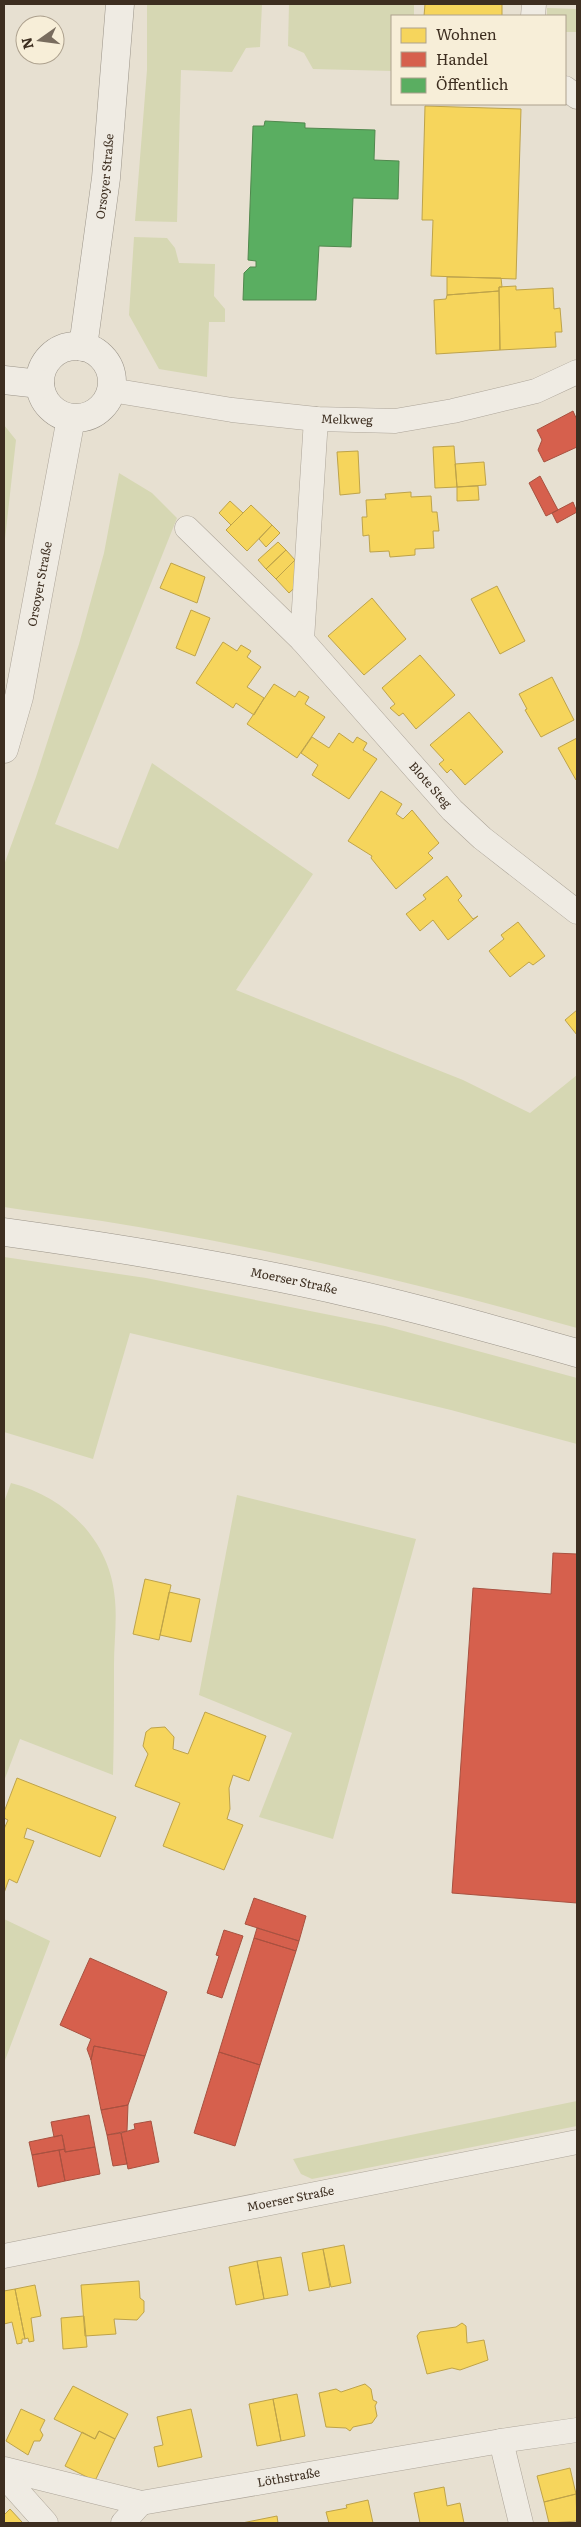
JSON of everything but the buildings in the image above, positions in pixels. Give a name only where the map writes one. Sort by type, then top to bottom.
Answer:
[{"type":"main road","name":"Orsoyer Straße","points":[[83,347],[106,178],[120,4]]},
{"type":"main road","points":[[83,347],[97,353],[105,360],[112,379],[108,400],[101,409],[87,417],[71,418],[59,415],[49,407],[42,396],[41,373],[53,355],[67,348],[83,347]]},
{"type":"main road","points":[[4,380],[40,384]]},
{"type":"main road","name":"Orsoyer Straße","points":[[4,749],[19,698],[71,418]]},
{"type":"main road","name":"Moerser Straße","points":[[4,1232],[124,1250],[350,1293],[478,1325],[577,1353]]},
{"type":"street","points":[[566,89],[577,97]]},
{"type":"street","name":"Melkweg","points":[[111,390],[232,410],[316,419],[395,421],[453,411],[536,391],[577,372]]},
{"type":"street","points":[[302,640],[316,419]]},
{"type":"street","name":"Blote Steg","points":[[187,528],[302,640],[452,810],[482,838],[577,912]]},
{"type":"street","name":"Moerser Straße","points":[[4,2256],[577,2142]]},
{"type":"street","name":"Löthstraße","points":[[4,2469],[142,2503],[501,2441],[577,2430]]},
{"type":"street","points":[[501,2441],[521,2523]]},
{"type":"street","points":[[4,2476],[46,2523]]},
{"type":"street","points":[[123,2523],[142,2503]]},
{"type":"green space","points":[[147,4],[262,4],[260,47],[246,48],[232,72],[181,70],[177,222],[135,221],[147,70]]},
{"type":"green space","points":[[289,4],[414,5],[414,15],[391,15],[391,71],[313,69],[304,53],[288,46]]},
{"type":"green space","points":[[547,8],[577,9],[577,32],[566,32],[566,15],[547,15]]},
{"type":"green space","points":[[134,237],[167,238],[175,248],[179,263],[215,264],[214,296],[225,309],[225,322],[209,322],[207,377],[159,369],[129,315]]},
{"type":"green space","points":[[4,425],[16,440],[4,548]]},
{"type":"green space","points":[[119,473],[152,493],[177,518],[55,824],[118,849],[152,763],[313,874],[236,990],[463,1080],[530,1113],[577,1075],[577,1328],[422,1287],[266,1251],[141,1227],[4,1207],[4,865],[36,777],[79,644],[104,553]]},
{"type":"green space","points":[[4,1257],[146,1278],[385,1326],[577,1378],[577,1444],[451,1410],[130,1333],[93,1459],[4,1432]]},
{"type":"green space","points":[[11,1483],[50,1499],[82,1525],[95,1541],[105,1559],[112,1579],[116,1608],[113,1775],[20,1739],[4,1781],[4,1502]]},
{"type":"green space","points":[[237,1495],[416,1539],[333,1839],[259,1817],[292,1733],[199,1695]]},
{"type":"green space","points":[[4,1919],[50,1941],[4,2063]]},
{"type":"green space","points":[[577,2101],[577,2126],[312,2179],[301,2174],[293,2159]]}]
